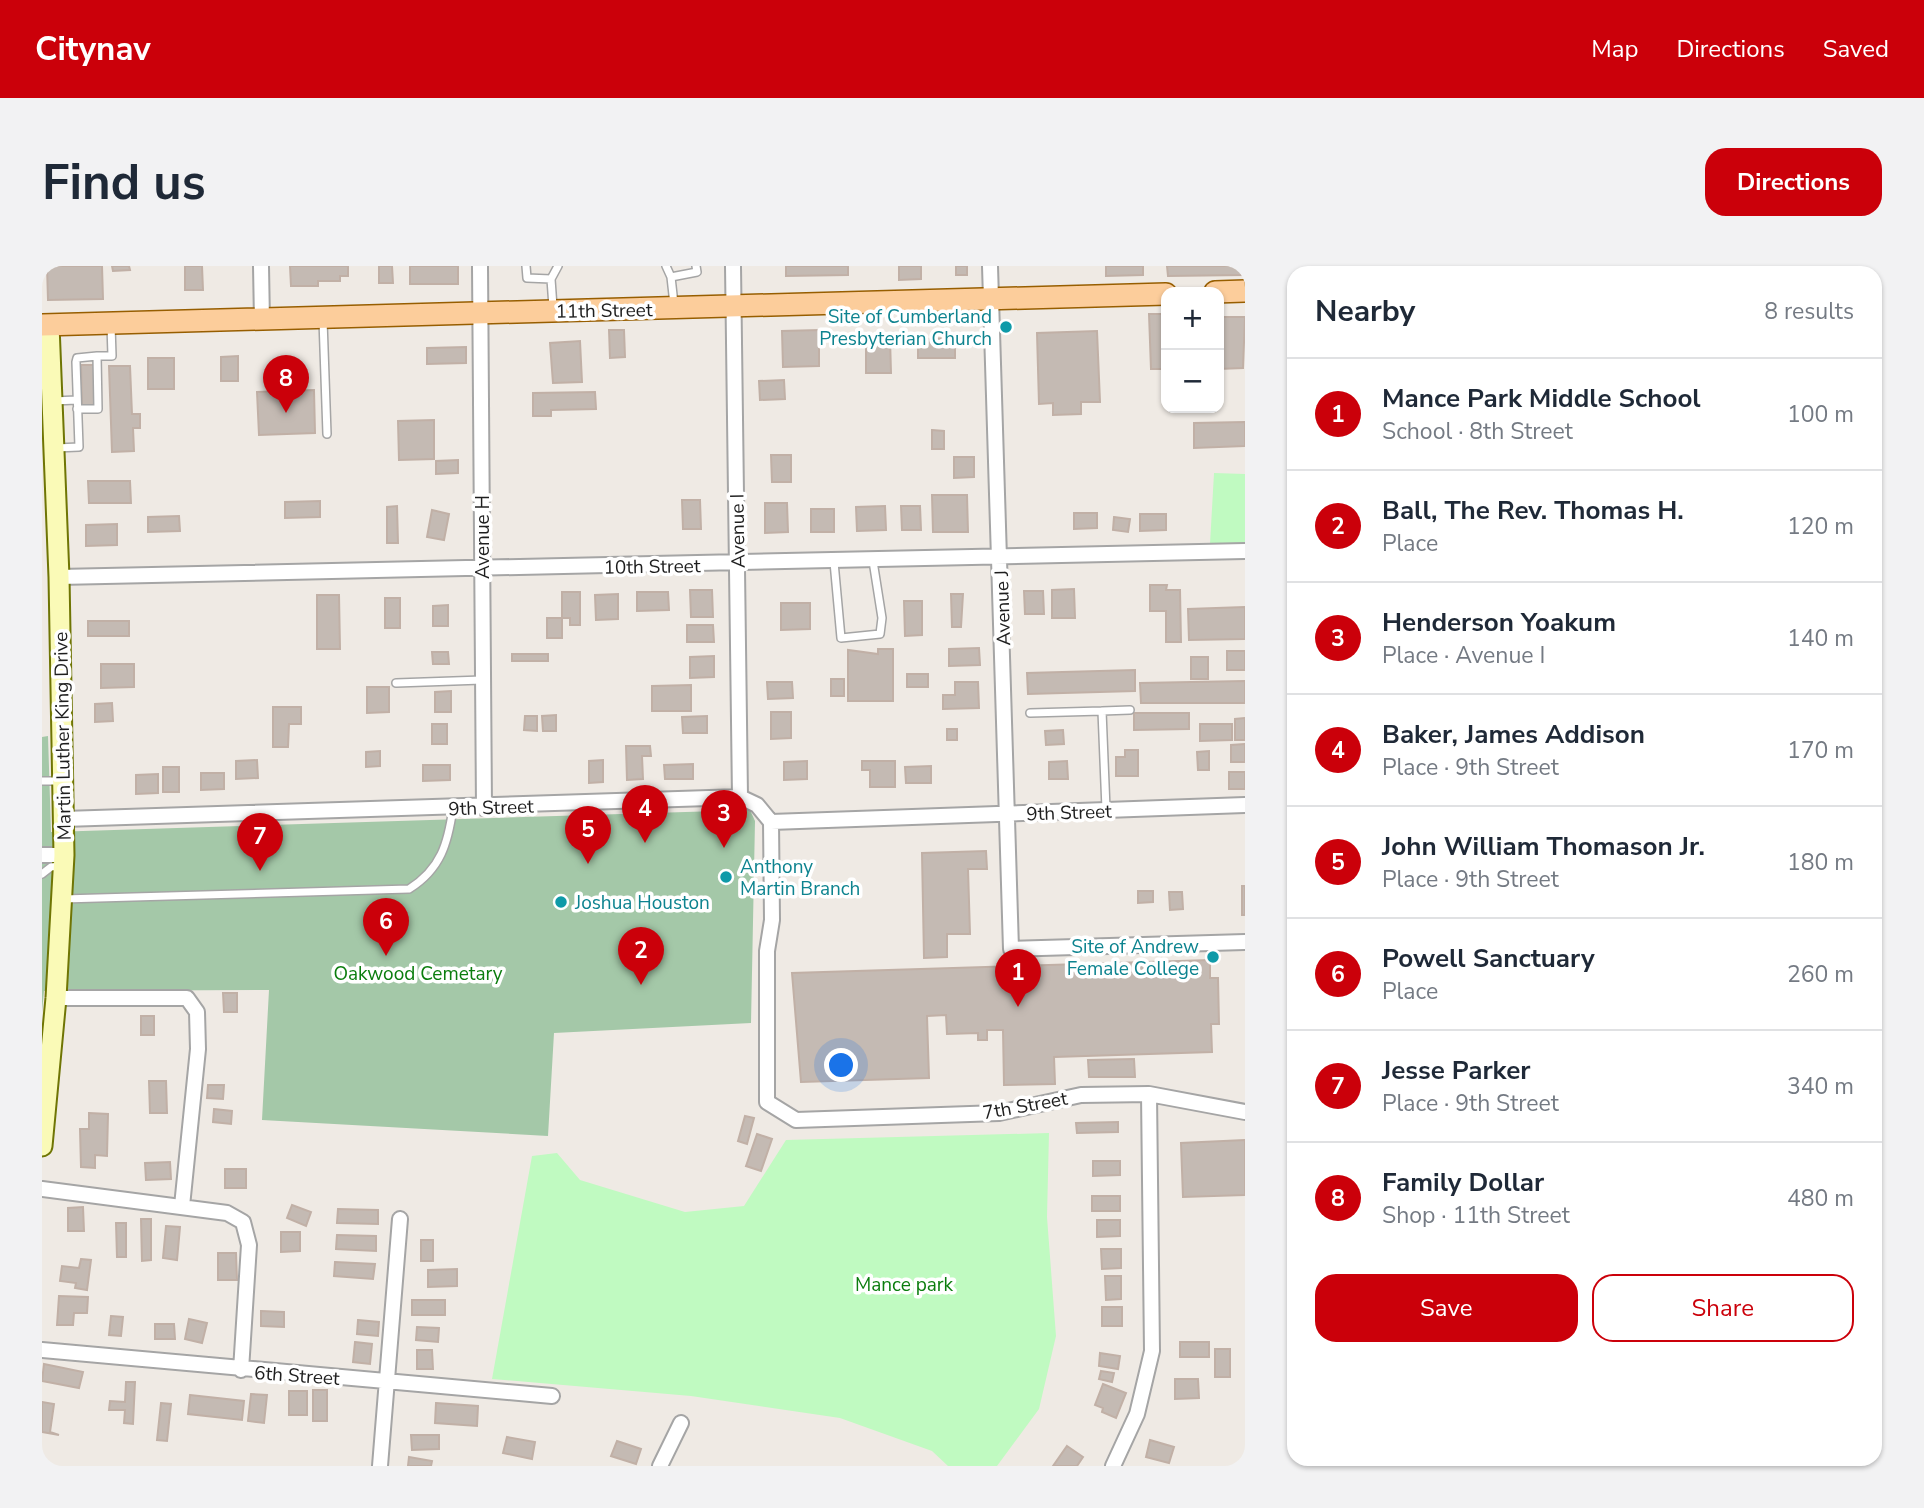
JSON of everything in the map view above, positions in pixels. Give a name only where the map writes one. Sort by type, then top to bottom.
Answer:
[{"type":"main road","points":[[1224,292],[1245,291]]},
{"type":"main road","name":"11th Street","points":[[45,325],[1161,294]]},
{"type":"street","points":[[261,266],[262,321]]},
{"type":"street","name":"Avenue H","points":[[480,266],[484,808]]},
{"type":"street","name":"Avenue I","points":[[733,266],[740,797]]},
{"type":"street","name":"Avenue J","points":[[990,266],[1011,949],[1245,942]]},
{"type":"street","name":"Martin Luther King Drive","points":[[42,1146],[56,998],[64,860],[59,577],[52,401],[45,325]]},
{"type":"street","name":"10th Street","points":[[59,577],[737,565],[1245,551]]},
{"type":"street","points":[[740,797],[757,805],[771,822]]},
{"type":"street","name":"9th Street","points":[[64,819],[484,808],[740,797]]},
{"type":"street","name":"9th Street","points":[[771,822],[1245,805]]},
{"type":"street","name":"7th Street","points":[[771,822],[772,920],[767,951],[767,1102],[796,1120],[999,1113],[1081,1095],[1149,1094],[1245,1112]]},
{"type":"street","points":[[42,855],[64,860]]},
{"type":"street","points":[[56,998],[187,998],[197,1012],[198,1049],[182,1206]]},
{"type":"street","points":[[1113,1466],[1137,1414],[1152,1351],[1149,1094]]},
{"type":"street","points":[[42,1189],[227,1213],[243,1222],[248,1245],[241,1370]]},
{"type":"street","points":[[380,1466],[389,1382],[400,1219]]},
{"type":"street","name":"6th Street","points":[[42,1350],[552,1396]]},
{"type":"street","points":[[660,1466],[681,1423]]},
{"type":"lane","points":[[526,266],[527,278],[551,279]]},
{"type":"lane","points":[[553,311],[551,279],[558,266]]},
{"type":"lane","points":[[666,266],[671,277],[674,309]]},
{"type":"lane","points":[[671,277],[697,272],[696,266]]},
{"type":"lane","points":[[323,319],[327,434]]},
{"type":"lane","points":[[54,448],[79,447],[77,358],[112,356],[111,324]]},
{"type":"lane","points":[[77,409],[98,409],[97,356]]},
{"type":"lane","points":[[52,401],[78,395]]},
{"type":"lane","points":[[834,562],[841,638],[880,634],[882,618],[873,561]]},
{"type":"lane","points":[[396,683],[483,680]]},
{"type":"lane","points":[[1030,713],[1129,710]]},
{"type":"lane","points":[[1102,711],[1106,810]]},
{"type":"lane","points":[[42,781],[63,780]]},
{"type":"lane","points":[[63,899],[409,889],[423,880],[436,865],[447,845],[453,808]]},
{"type":"lane","points":[[42,874],[64,860]]},
{"type":"green space","points":[[1214,473],[1245,474],[1245,545],[1210,544]]},
{"type":"green space","name":"Oakwood Cemetary","points":[[48,736],[51,832],[750,810],[755,821],[751,1023],[554,1033],[548,1136],[262,1120],[269,990],[44,991],[42,1012],[42,737]]},
{"type":"green space","name":"Mance park","points":[[1049,1133],[1047,1217],[1056,1336],[1039,1409],[997,1466],[948,1466],[932,1451],[840,1418],[691,1396],[492,1379],[532,1156],[557,1153],[580,1180],[685,1212],[744,1206],[786,1140]]},
{"type":"building","points":[[47,266],[102,266],[103,299],[48,300]]},
{"type":"building","points":[[112,266],[129,266],[130,270],[113,271]]},
{"type":"building","points":[[185,266],[202,266],[203,290],[185,290]]},
{"type":"building","points":[[290,266],[348,266],[348,276],[340,276],[340,281],[318,281],[318,286],[291,286]]},
{"type":"building","points":[[379,266],[392,266],[393,283],[379,283]]},
{"type":"building","points":[[410,266],[458,266],[458,284],[410,284]]},
{"type":"building","points":[[786,266],[848,266],[848,275],[786,276]]},
{"type":"building","points":[[899,266],[921,266],[921,279],[899,280]]},
{"type":"building","points":[[956,266],[967,266],[967,275],[956,275]]},
{"type":"building","points":[[1106,266],[1143,266],[1143,275],[1106,276]]},
{"type":"building","points":[[1167,266],[1245,266],[1245,275],[1168,276]]},
{"type":"building","points":[[1149,314],[1161,314],[1161,369],[1151,369]]},
{"type":"building","points":[[1224,317],[1245,317],[1243,368],[1224,369]]},
{"type":"building","points":[[609,330],[624,330],[625,357],[610,358]]},
{"type":"building","points":[[819,330],[819,366],[783,367],[782,331]]},
{"type":"building","points":[[1097,331],[1100,402],[1081,402],[1081,414],[1053,415],[1053,403],[1039,404],[1037,333]]},
{"type":"building","points":[[890,338],[891,373],[866,373],[866,339]]},
{"type":"building","points":[[955,338],[955,358],[918,358],[918,339]]},
{"type":"building","points":[[580,341],[582,382],[553,383],[550,343]]},
{"type":"building","points":[[466,347],[466,363],[427,364],[427,348]]},
{"type":"building","points":[[238,356],[238,381],[221,381],[221,357]]},
{"type":"building","points":[[148,358],[174,358],[174,389],[148,389]]},
{"type":"building","points":[[81,365],[94,365],[95,405],[82,405]]},
{"type":"building","points":[[109,366],[130,366],[132,414],[140,414],[140,428],[133,428],[134,451],[112,452]]},
{"type":"building","points":[[784,380],[785,399],[760,400],[759,381]]},
{"type":"building","points":[[314,390],[315,433],[259,435],[257,392]]},
{"type":"building","points":[[595,392],[596,409],[551,410],[551,416],[533,416],[533,393]]},
{"type":"building","points":[[434,420],[434,459],[399,460],[398,421]]},
{"type":"building","points":[[1245,422],[1245,446],[1194,448],[1194,423]]},
{"type":"building","points":[[932,430],[944,431],[944,449],[932,449]]},
{"type":"building","points":[[771,455],[791,455],[791,482],[772,482]]},
{"type":"building","points":[[954,457],[974,457],[974,477],[954,478]]},
{"type":"building","points":[[458,460],[458,473],[436,474],[436,461]]},
{"type":"building","points":[[88,481],[130,481],[131,503],[89,503]]},
{"type":"building","points":[[932,495],[967,495],[968,532],[933,532]]},
{"type":"building","points":[[682,500],[700,500],[701,529],[683,529]]},
{"type":"building","points":[[320,501],[320,517],[285,518],[285,502]]},
{"type":"building","points":[[765,503],[787,503],[788,532],[765,533]]},
{"type":"building","points":[[397,506],[398,543],[387,543],[387,507]]},
{"type":"building","points":[[885,506],[886,530],[857,531],[856,507]]},
{"type":"building","points":[[901,506],[920,506],[921,530],[902,530]]},
{"type":"building","points":[[811,509],[834,509],[834,532],[811,532]]},
{"type":"building","points":[[432,510],[449,514],[444,540],[427,537]]},
{"type":"building","points":[[1074,513],[1097,513],[1097,528],[1074,529]]},
{"type":"building","points":[[1140,514],[1166,514],[1166,530],[1140,531]]},
{"type":"building","points":[[179,516],[180,531],[148,532],[148,517]]},
{"type":"building","points":[[1114,517],[1130,519],[1128,532],[1113,530]]},
{"type":"building","points":[[117,524],[117,545],[86,546],[86,525]]},
{"type":"building","points":[[1150,585],[1167,585],[1166,590],[1180,590],[1181,642],[1166,642],[1166,611],[1150,611]]},
{"type":"building","points":[[1074,589],[1075,618],[1052,618],[1052,590]]},
{"type":"building","points":[[690,590],[712,590],[713,617],[691,617]]},
{"type":"building","points":[[1024,591],[1043,591],[1044,614],[1025,614]]},
{"type":"building","points":[[562,592],[580,592],[580,625],[570,625],[570,618],[562,618]]},
{"type":"building","points":[[637,592],[668,592],[669,610],[637,611]]},
{"type":"building","points":[[618,594],[618,619],[596,620],[595,595]]},
{"type":"building","points":[[951,594],[963,594],[961,627],[952,627]]},
{"type":"building","points":[[317,595],[339,595],[340,649],[317,649]]},
{"type":"building","points":[[385,598],[400,598],[400,628],[385,628]]},
{"type":"building","points":[[904,601],[922,601],[922,635],[905,636]]},
{"type":"building","points":[[781,603],[810,603],[810,629],[781,630]]},
{"type":"building","points":[[448,605],[448,626],[433,626],[433,606]]},
{"type":"building","points":[[1245,607],[1245,639],[1189,640],[1188,609]]},
{"type":"building","points":[[547,618],[562,618],[562,638],[547,638]]},
{"type":"building","points":[[88,621],[129,621],[129,636],[88,636]]},
{"type":"building","points":[[687,625],[713,625],[714,642],[687,642]]},
{"type":"building","points":[[979,648],[980,665],[949,666],[949,649]]},
{"type":"building","points":[[878,649],[893,649],[893,701],[848,701],[848,650],[878,654]]},
{"type":"building","points":[[1227,651],[1245,651],[1245,670],[1227,670]]},
{"type":"building","points":[[432,652],[448,652],[449,664],[433,664]]},
{"type":"building","points":[[512,654],[548,654],[548,661],[512,661]]},
{"type":"building","points":[[714,656],[714,677],[690,678],[690,657]]},
{"type":"building","points":[[1191,657],[1208,657],[1208,679],[1191,679]]},
{"type":"building","points":[[101,664],[134,664],[134,687],[101,688]]},
{"type":"building","points":[[1135,670],[1135,691],[1028,694],[1027,673]]},
{"type":"building","points":[[907,674],[928,674],[928,687],[907,687]]},
{"type":"building","points":[[831,679],[844,679],[844,696],[831,696]]},
{"type":"building","points":[[1245,681],[1245,703],[1141,703],[1140,683]]},
{"type":"building","points":[[767,682],[792,682],[793,698],[768,699]]},
{"type":"building","points":[[955,682],[978,682],[979,708],[943,709],[943,695],[955,695]]},
{"type":"building","points":[[691,685],[691,711],[652,711],[652,686]]},
{"type":"building","points":[[367,687],[389,687],[389,712],[367,713]]},
{"type":"building","points":[[451,691],[451,712],[435,712],[435,692]]},
{"type":"building","points":[[112,703],[113,721],[95,722],[95,704]]},
{"type":"building","points":[[273,707],[301,707],[301,724],[289,724],[288,747],[273,747]]},
{"type":"building","points":[[771,712],[791,712],[791,738],[771,739]]},
{"type":"building","points":[[1134,713],[1189,713],[1189,729],[1134,730]]},
{"type":"building","points":[[556,715],[556,731],[543,731],[542,716]]},
{"type":"building","points":[[525,716],[537,716],[537,731],[524,730]]},
{"type":"building","points":[[707,716],[707,733],[683,733],[682,717]]},
{"type":"building","points":[[1245,718],[1245,740],[1235,740],[1235,719]]},
{"type":"building","points":[[432,724],[447,724],[447,744],[432,744]]},
{"type":"building","points":[[1200,724],[1232,724],[1232,740],[1200,741]]},
{"type":"building","points":[[947,729],[957,729],[957,740],[947,740]]},
{"type":"building","points":[[1063,730],[1064,744],[1046,745],[1045,731]]},
{"type":"building","points":[[1245,744],[1245,762],[1231,762],[1231,745]]},
{"type":"building","points":[[626,746],[650,746],[651,756],[642,756],[643,779],[627,780]]},
{"type":"building","points":[[1125,750],[1138,750],[1138,776],[1116,776],[1116,757],[1125,757]]},
{"type":"building","points":[[380,751],[380,766],[366,767],[366,752]]},
{"type":"building","points":[[1209,751],[1209,770],[1198,770],[1197,752]]},
{"type":"building","points":[[257,760],[258,778],[236,779],[236,761]]},
{"type":"building","points":[[603,760],[603,782],[589,783],[589,761]]},
{"type":"building","points":[[807,761],[807,779],[784,780],[784,762]]},
{"type":"building","points":[[862,761],[895,761],[895,787],[870,787],[870,770],[862,770]]},
{"type":"building","points":[[1067,761],[1068,779],[1049,779],[1049,762]]},
{"type":"building","points":[[693,764],[693,779],[665,779],[664,765]]},
{"type":"building","points":[[423,765],[450,765],[450,780],[423,781]]},
{"type":"building","points":[[931,766],[931,783],[906,783],[905,767]]},
{"type":"building","points":[[163,767],[179,767],[179,792],[163,792]]},
{"type":"building","points":[[1229,772],[1245,772],[1245,789],[1229,789]]},
{"type":"building","points":[[201,773],[224,773],[224,789],[201,790]]},
{"type":"building","points":[[158,774],[158,793],[136,794],[136,775]]},
{"type":"building","points":[[986,851],[987,869],[968,869],[970,934],[947,934],[947,957],[924,958],[922,853]]},
{"type":"building","points":[[1242,886],[1245,886],[1245,915],[1242,915]]},
{"type":"building","points":[[1138,891],[1153,891],[1153,902],[1138,903]]},
{"type":"building","points":[[1169,892],[1182,892],[1183,909],[1170,910]]},
{"type":"building","points":[[1210,960],[1210,978],[1218,978],[1219,1024],[1211,1024],[1212,1052],[1054,1057],[1055,1084],[1004,1085],[1003,1030],[987,1030],[987,1040],[978,1040],[978,1033],[947,1034],[946,1015],[927,1016],[929,1078],[801,1082],[792,973]]},
{"type":"building","points":[[223,993],[237,993],[237,1012],[224,1012]]},
{"type":"building","points":[[141,1016],[154,1016],[154,1035],[141,1035]]},
{"type":"building","points":[[1134,1059],[1135,1077],[1089,1077],[1088,1060]]},
{"type":"building","points":[[149,1081],[166,1081],[167,1113],[150,1113]]},
{"type":"building","points":[[208,1085],[224,1085],[223,1099],[207,1098]]},
{"type":"building","points":[[214,1109],[232,1111],[231,1124],[213,1122]]},
{"type":"building","points":[[89,1113],[108,1114],[107,1156],[95,1155],[95,1168],[81,1167],[80,1129],[89,1129]]},
{"type":"building","points":[[745,1116],[754,1118],[747,1144],[738,1141]]},
{"type":"building","points":[[1118,1122],[1118,1132],[1077,1133],[1076,1123]]},
{"type":"building","points":[[757,1134],[772,1139],[761,1171],[746,1166]]},
{"type":"building","points":[[1245,1140],[1245,1195],[1183,1197],[1181,1143]]},
{"type":"building","points":[[1093,1161],[1120,1161],[1120,1175],[1093,1176]]},
{"type":"building","points":[[170,1162],[171,1179],[146,1180],[145,1163]]},
{"type":"building","points":[[225,1169],[246,1169],[246,1188],[225,1188]]},
{"type":"building","points":[[1092,1196],[1120,1196],[1120,1211],[1092,1211]]},
{"type":"building","points":[[292,1205],[311,1212],[306,1226],[287,1218]]},
{"type":"building","points":[[83,1207],[84,1231],[68,1231],[68,1208]]},
{"type":"building","points":[[338,1209],[378,1210],[378,1224],[337,1223]]},
{"type":"building","points":[[141,1219],[151,1219],[151,1260],[142,1261]]},
{"type":"building","points":[[1097,1220],[1120,1220],[1120,1236],[1097,1237]]},
{"type":"building","points":[[116,1223],[126,1223],[126,1257],[117,1257]]},
{"type":"building","points":[[166,1226],[180,1227],[177,1260],[163,1258]]},
{"type":"building","points":[[281,1232],[300,1232],[300,1251],[281,1252]]},
{"type":"building","points":[[337,1235],[376,1236],[376,1251],[336,1249]]},
{"type":"building","points":[[421,1240],[433,1240],[433,1261],[421,1261]]},
{"type":"building","points":[[1101,1249],[1121,1249],[1121,1268],[1102,1269]]},
{"type":"building","points":[[218,1253],[236,1253],[237,1280],[218,1280]]},
{"type":"building","points":[[81,1259],[91,1260],[87,1290],[75,1288],[76,1283],[60,1281],[62,1266],[79,1268]]},
{"type":"building","points":[[335,1262],[375,1264],[373,1279],[334,1276]]},
{"type":"building","points":[[457,1269],[457,1286],[428,1287],[428,1270]]},
{"type":"building","points":[[1105,1276],[1121,1276],[1121,1299],[1106,1300]]},
{"type":"building","points":[[59,1296],[88,1297],[87,1313],[74,1313],[73,1325],[57,1325]]},
{"type":"building","points":[[412,1300],[445,1300],[445,1315],[412,1315]]},
{"type":"building","points":[[1102,1307],[1122,1307],[1122,1326],[1102,1326]]},
{"type":"building","points":[[261,1311],[284,1312],[284,1327],[261,1326]]},
{"type":"building","points":[[111,1316],[123,1317],[121,1336],[109,1335]]},
{"type":"building","points":[[189,1319],[207,1323],[202,1343],[185,1339]]},
{"type":"building","points":[[358,1320],[379,1322],[378,1336],[357,1334]]},
{"type":"building","points":[[155,1324],[174,1324],[175,1339],[155,1339]]},
{"type":"building","points":[[417,1327],[439,1328],[438,1342],[416,1340]]},
{"type":"building","points":[[355,1342],[372,1344],[370,1364],[353,1362]]},
{"type":"building","points":[[1180,1342],[1209,1342],[1209,1357],[1180,1357]]},
{"type":"building","points":[[1215,1349],[1230,1349],[1230,1377],[1215,1377]]},
{"type":"building","points":[[417,1350],[432,1350],[433,1369],[417,1369]]},
{"type":"building","points":[[1100,1353],[1120,1356],[1118,1369],[1099,1366]]},
{"type":"building","points":[[44,1364],[83,1372],[79,1388],[42,1381]]},
{"type":"building","points":[[1101,1371],[1114,1373],[1112,1382],[1099,1379]]},
{"type":"building","points":[[1175,1379],[1198,1379],[1199,1398],[1175,1399]]},
{"type":"building","points":[[126,1382],[135,1382],[133,1424],[124,1423],[125,1410],[109,1410],[110,1401],[125,1402]]},
{"type":"building","points":[[1103,1384],[1126,1393],[1116,1418],[1102,1412],[1103,1408],[1095,1405]]},
{"type":"building","points":[[313,1390],[327,1390],[327,1421],[313,1421]]},
{"type":"building","points":[[289,1391],[307,1391],[307,1415],[289,1415]]},
{"type":"building","points":[[251,1394],[267,1395],[264,1423],[248,1421]]},
{"type":"building","points":[[190,1395],[244,1401],[242,1420],[188,1414]]},
{"type":"building","points":[[42,1402],[54,1404],[50,1432],[59,1435],[42,1432]]},
{"type":"building","points":[[161,1403],[171,1404],[167,1441],[157,1440]]},
{"type":"building","points":[[436,1403],[478,1406],[477,1426],[435,1423]]},
{"type":"building","points":[[411,1435],[439,1435],[439,1449],[412,1450]]},
{"type":"building","points":[[507,1437],[535,1442],[532,1459],[503,1453]]},
{"type":"building","points":[[1150,1440],[1174,1447],[1169,1463],[1146,1457]]},
{"type":"building","points":[[617,1441],[641,1449],[636,1464],[611,1456]]},
{"type":"building","points":[[1067,1446],[1083,1457],[1077,1466],[1053,1466]]},
{"type":"building","points":[[409,1457],[432,1461],[431,1466],[408,1466]]},
{"type":"place","name":"Site of Cumberland Presbyterian Church","points":[[1006,327]]},
{"type":"place","name":"Family Dollar","points":[[286,413]]},
{"type":"place","name":"Baker, James Addison","points":[[645,843]]},
{"type":"place","name":"Henderson Yoakum","points":[[724,848]]},
{"type":"place","name":"John William Thomason Jr.","points":[[588,864]]},
{"type":"place","name":"Jesse Parker","points":[[260,871]]},
{"type":"place","name":"Anthony Martin Branch","points":[[726,877]]},
{"type":"place","name":"Joshua Houston","points":[[561,902]]},
{"type":"place","name":"Powell Sanctuary","points":[[386,956]]},
{"type":"place","name":"Site of Andrew Female College","points":[[1213,957]]},
{"type":"place","name":"Ball, The Rev. Thomas H.","points":[[641,985]]},
{"type":"place","name":"Mance Park Middle School","points":[[1018,1007]]}]
